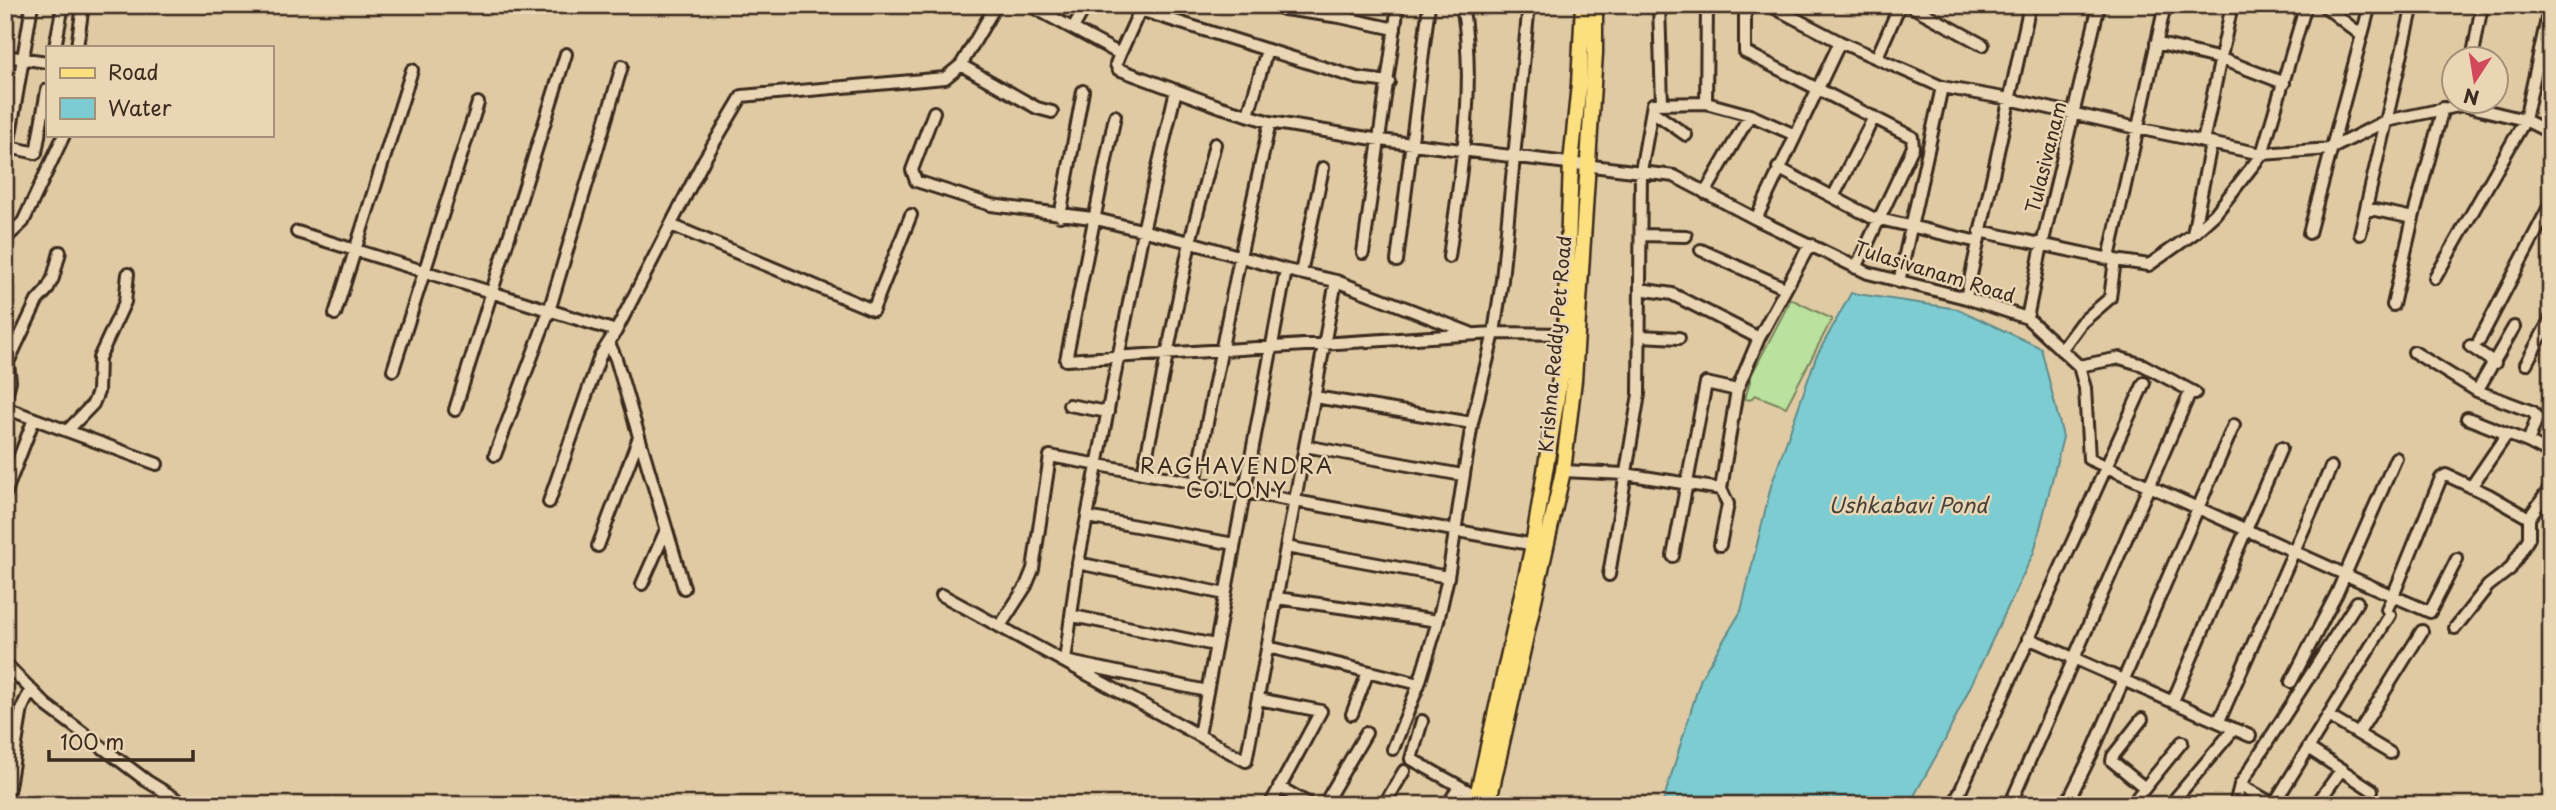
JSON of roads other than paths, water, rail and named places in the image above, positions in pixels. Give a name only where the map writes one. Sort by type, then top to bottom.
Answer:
[{"type":"main road","name":"Krishna Reddy Pet Road","points":[[1540,546],[1565,334],[1571,163],[1583,5]]},
{"type":"main road","name":"Krishna Reddy Pet Road","points":[[1480,802],[1540,546],[1563,471],[1574,380],[1595,53],[1595,5]]},
{"type":"street","points":[[32,5],[6,146],[36,153],[46,96]]},
{"type":"street","points":[[55,46],[63,5]]},
{"type":"street","points":[[76,46],[83,5]]},
{"type":"street","points":[[550,502],[600,356],[616,331],[704,160],[742,96],[945,78],[961,65],[996,5]]},
{"type":"street","points":[[1029,5],[1120,54],[1140,10],[1357,78],[1389,82]]},
{"type":"street","points":[[1073,29],[1086,5]]},
{"type":"street","points":[[1363,253],[1398,5]]},
{"type":"street","points":[[1397,261],[1429,5]]},
{"type":"street","points":[[1449,257],[1463,149],[1468,40],[1462,5]]},
{"type":"street","points":[[1609,575],[1639,394],[1641,171],[1657,107],[1659,5]]},
{"type":"street","points":[[1706,103],[1707,5]]},
{"type":"street","points":[[1745,5],[1745,52],[1912,136],[1913,147],[1856,268]]},
{"type":"street","points":[[1769,5],[1840,42],[1941,87],[2009,99],[2262,154],[2330,149],[2386,121],[2440,109]]},
{"type":"street","points":[[1877,58],[1900,5]]},
{"type":"street","points":[[1909,5],[1983,45]]},
{"type":"street","points":[[1966,298],[2030,5]]},
{"type":"street","name":"Tulasivanam","points":[[2027,318],[2099,5]]},
{"type":"street","points":[[2062,350],[2081,323],[2110,298],[2112,259],[2137,128],[2165,5]]},
{"type":"street","points":[[2193,234],[2232,5]]},
{"type":"street","points":[[1778,168],[1871,217],[1909,226],[2042,245],[2149,265],[2193,234],[2233,194],[2262,154],[2306,5]]},
{"type":"street","points":[[2323,5],[2361,34]]},
{"type":"street","points":[[2309,233],[2370,5]]},
{"type":"street","points":[[2360,234],[2413,5]]},
{"type":"street","points":[[2475,46],[2482,5]]},
{"type":"street","points":[[2435,278],[2525,120],[2550,5]]},
{"type":"street","points":[[1282,6],[1342,11],[1395,29]]},
{"type":"street","points":[[1393,749],[1419,684],[1438,621],[1448,577],[1472,423],[1494,333],[1502,280],[1528,14]]},
{"type":"street","points":[[1756,219],[1840,42]]},
{"type":"street","points":[[2156,43],[2221,59],[2284,83]]},
{"type":"street","points":[[1248,115],[1267,50]]},
{"type":"street","points":[[454,410],[566,54]]},
{"type":"street","name":"Tulasivanam Road","points":[[1120,54],[1116,64],[1118,69],[1270,121],[1380,140],[1674,176],[1856,268],[2027,318],[2078,366]]},
{"type":"street","points":[[5,56],[46,62]]},
{"type":"street","points":[[961,65],[1037,108],[1052,112]]},
{"type":"street","points":[[495,454],[549,311],[622,66]]},
{"type":"street","points":[[335,314],[412,70]]},
{"type":"street","points":[[1899,282],[1941,87]]},
{"type":"street","points":[[1065,661],[1078,563],[1097,465],[1143,231],[1176,90]]},
{"type":"street","points":[[1060,216],[1083,91]]},
{"type":"street","points":[[393,370],[478,103]]},
{"type":"street","points":[[1657,107],[1706,103],[1750,116],[1795,135]]},
{"type":"street","points":[[1657,107],[1686,135]]},
{"type":"street","points":[[934,112],[912,170],[916,181],[990,205],[1092,218],[1336,281],[1473,334]]},
{"type":"street","points":[[1115,116],[1092,218],[1066,359],[1473,334],[1565,334]]},
{"type":"street","points":[[1704,193],[1750,116]]},
{"type":"street","points":[[2393,305],[2441,116]]},
{"type":"street","points":[[2510,116],[2551,133]]},
{"type":"street","points":[[1833,197],[1874,117]]},
{"type":"street","points":[[1195,483],[1270,121]]},
{"type":"street","points":[[5,239],[23,222],[64,136]]},
{"type":"street","points":[[1143,473],[1190,242],[1214,144]]},
{"type":"street","points":[[1301,273],[1323,167]]},
{"type":"street","points":[[2495,363],[2474,344],[2551,203]]},
{"type":"street","points":[[2366,208],[2413,218]]},
{"type":"street","points":[[671,225],[873,310],[911,215]]},
{"type":"street","points":[[297,232],[616,331]]},
{"type":"street","points":[[1641,235],[1686,236]]},
{"type":"street","points":[[1720,545],[1728,504],[1721,489],[1737,390],[1759,338],[1810,244]]},
{"type":"street","points":[[1701,250],[1785,288]]},
{"type":"street","points":[[9,360],[37,301],[53,278],[60,253]]},
{"type":"street","points":[[1199,735],[1286,270]]},
{"type":"street","points":[[67,431],[93,404],[98,392],[99,358],[125,302],[128,274]]},
{"type":"street","points":[[942,595],[1246,761],[1336,281]]},
{"type":"street","points":[[1640,289],[1672,294],[1759,338]]},
{"type":"street","points":[[2526,363],[2551,318]]},
{"type":"street","points":[[2477,391],[2514,327]]},
{"type":"street","points":[[1640,336],[1679,338]]},
{"type":"street","points":[[5,400],[9,390],[6,340]]},
{"type":"street","points":[[609,343],[684,588]]},
{"type":"street","points":[[2414,352],[2477,391],[2533,412],[2537,418],[2528,442]]},
{"type":"street","points":[[2010,805],[2150,486],[2191,395],[2143,365],[2120,358],[2078,366],[2085,388],[2089,459],[2106,468],[2150,486],[2199,507],[2344,575],[2430,612]]},
{"type":"street","points":[[1673,556],[1706,383],[1737,390]]},
{"type":"street","points":[[1954,805],[2144,383]]},
{"type":"street","points":[[1315,397],[1472,423]]},
{"type":"street","points":[[1069,405],[1108,412]]},
{"type":"street","points":[[5,408],[157,464]]},
{"type":"street","points":[[2468,418],[2551,454]]},
{"type":"street","points":[[5,494],[34,419]]},
{"type":"street","points":[[2066,805],[2234,425]]},
{"type":"street","points":[[2471,487],[2507,434]]},
{"type":"street","points":[[598,546],[639,437]]},
{"type":"street","points":[[1305,446],[1462,475]]},
{"type":"street","points":[[2173,701],[2281,448]]},
{"type":"street","points":[[1000,626],[1026,586],[1033,569],[1050,456],[1540,546]]},
{"type":"street","points":[[2291,682],[2344,575],[2396,458]]},
{"type":"street","points":[[2219,722],[2331,467]]},
{"type":"street","points":[[1563,471],[1625,474],[1721,489]]},
{"type":"street","points":[[2240,785],[2274,804],[2389,612],[2441,478],[2446,475],[2529,518]]},
{"type":"street","points":[[2455,628],[2488,586],[2510,569],[2529,538],[2529,518],[2551,487]]},
{"type":"street","points":[[1087,517],[1234,544]]},
{"type":"street","points":[[642,584],[666,530]]},
{"type":"street","points":[[1286,547],[1448,577]]},
{"type":"street","points":[[2358,734],[2423,629],[2458,559]]},
{"type":"street","points":[[1078,563],[1225,594]]},
{"type":"street","points":[[1277,598],[1438,621]]},
{"type":"street","points":[[2235,805],[2240,785],[2357,602]]},
{"type":"street","points":[[1073,616],[1216,645]]},
{"type":"street","points":[[2028,638],[2250,736]]},
{"type":"street","points":[[1268,647],[1419,684]]},
{"type":"street","points":[[1065,661],[1207,691]]},
{"type":"street","points":[[5,663],[46,705],[137,773],[186,805]]},
{"type":"street","points":[[1352,714],[1368,672]]},
{"type":"street","points":[[6,805],[22,708],[31,689]]},
{"type":"street","points":[[1258,699],[1321,711],[1270,805]]},
{"type":"street","points":[[2328,716],[2390,753]]},
{"type":"street","points":[[2142,719],[2112,759],[2114,764],[2145,788]]},
{"type":"street","points":[[1422,721],[1411,759],[1480,802]]},
{"type":"street","points":[[2170,805],[2234,729]]},
{"type":"street","points":[[1324,805],[1366,733]]},
{"type":"street","points":[[2131,805],[2182,742]]},
{"type":"street","points":[[2308,748],[2372,790]]},
{"type":"street","points":[[2316,805],[2342,769]]},
{"type":"street","points":[[1384,805],[1404,771]]},
{"type":"street","points":[[1279,788],[1311,805]]},
{"type":"street","points":[[1448,805],[1456,791]]},
{"type":"water","name":"Ushkabavi Pond","points":[[1851,293],[1958,309],[2041,348],[2063,437],[2034,552],[1945,740],[1909,805],[1662,805],[1701,678],[1741,611],[1771,486],[1816,357]]},
{"type":"district","name":"RAGHAVENDRA COLONY","points":[[1237,477]]}]
